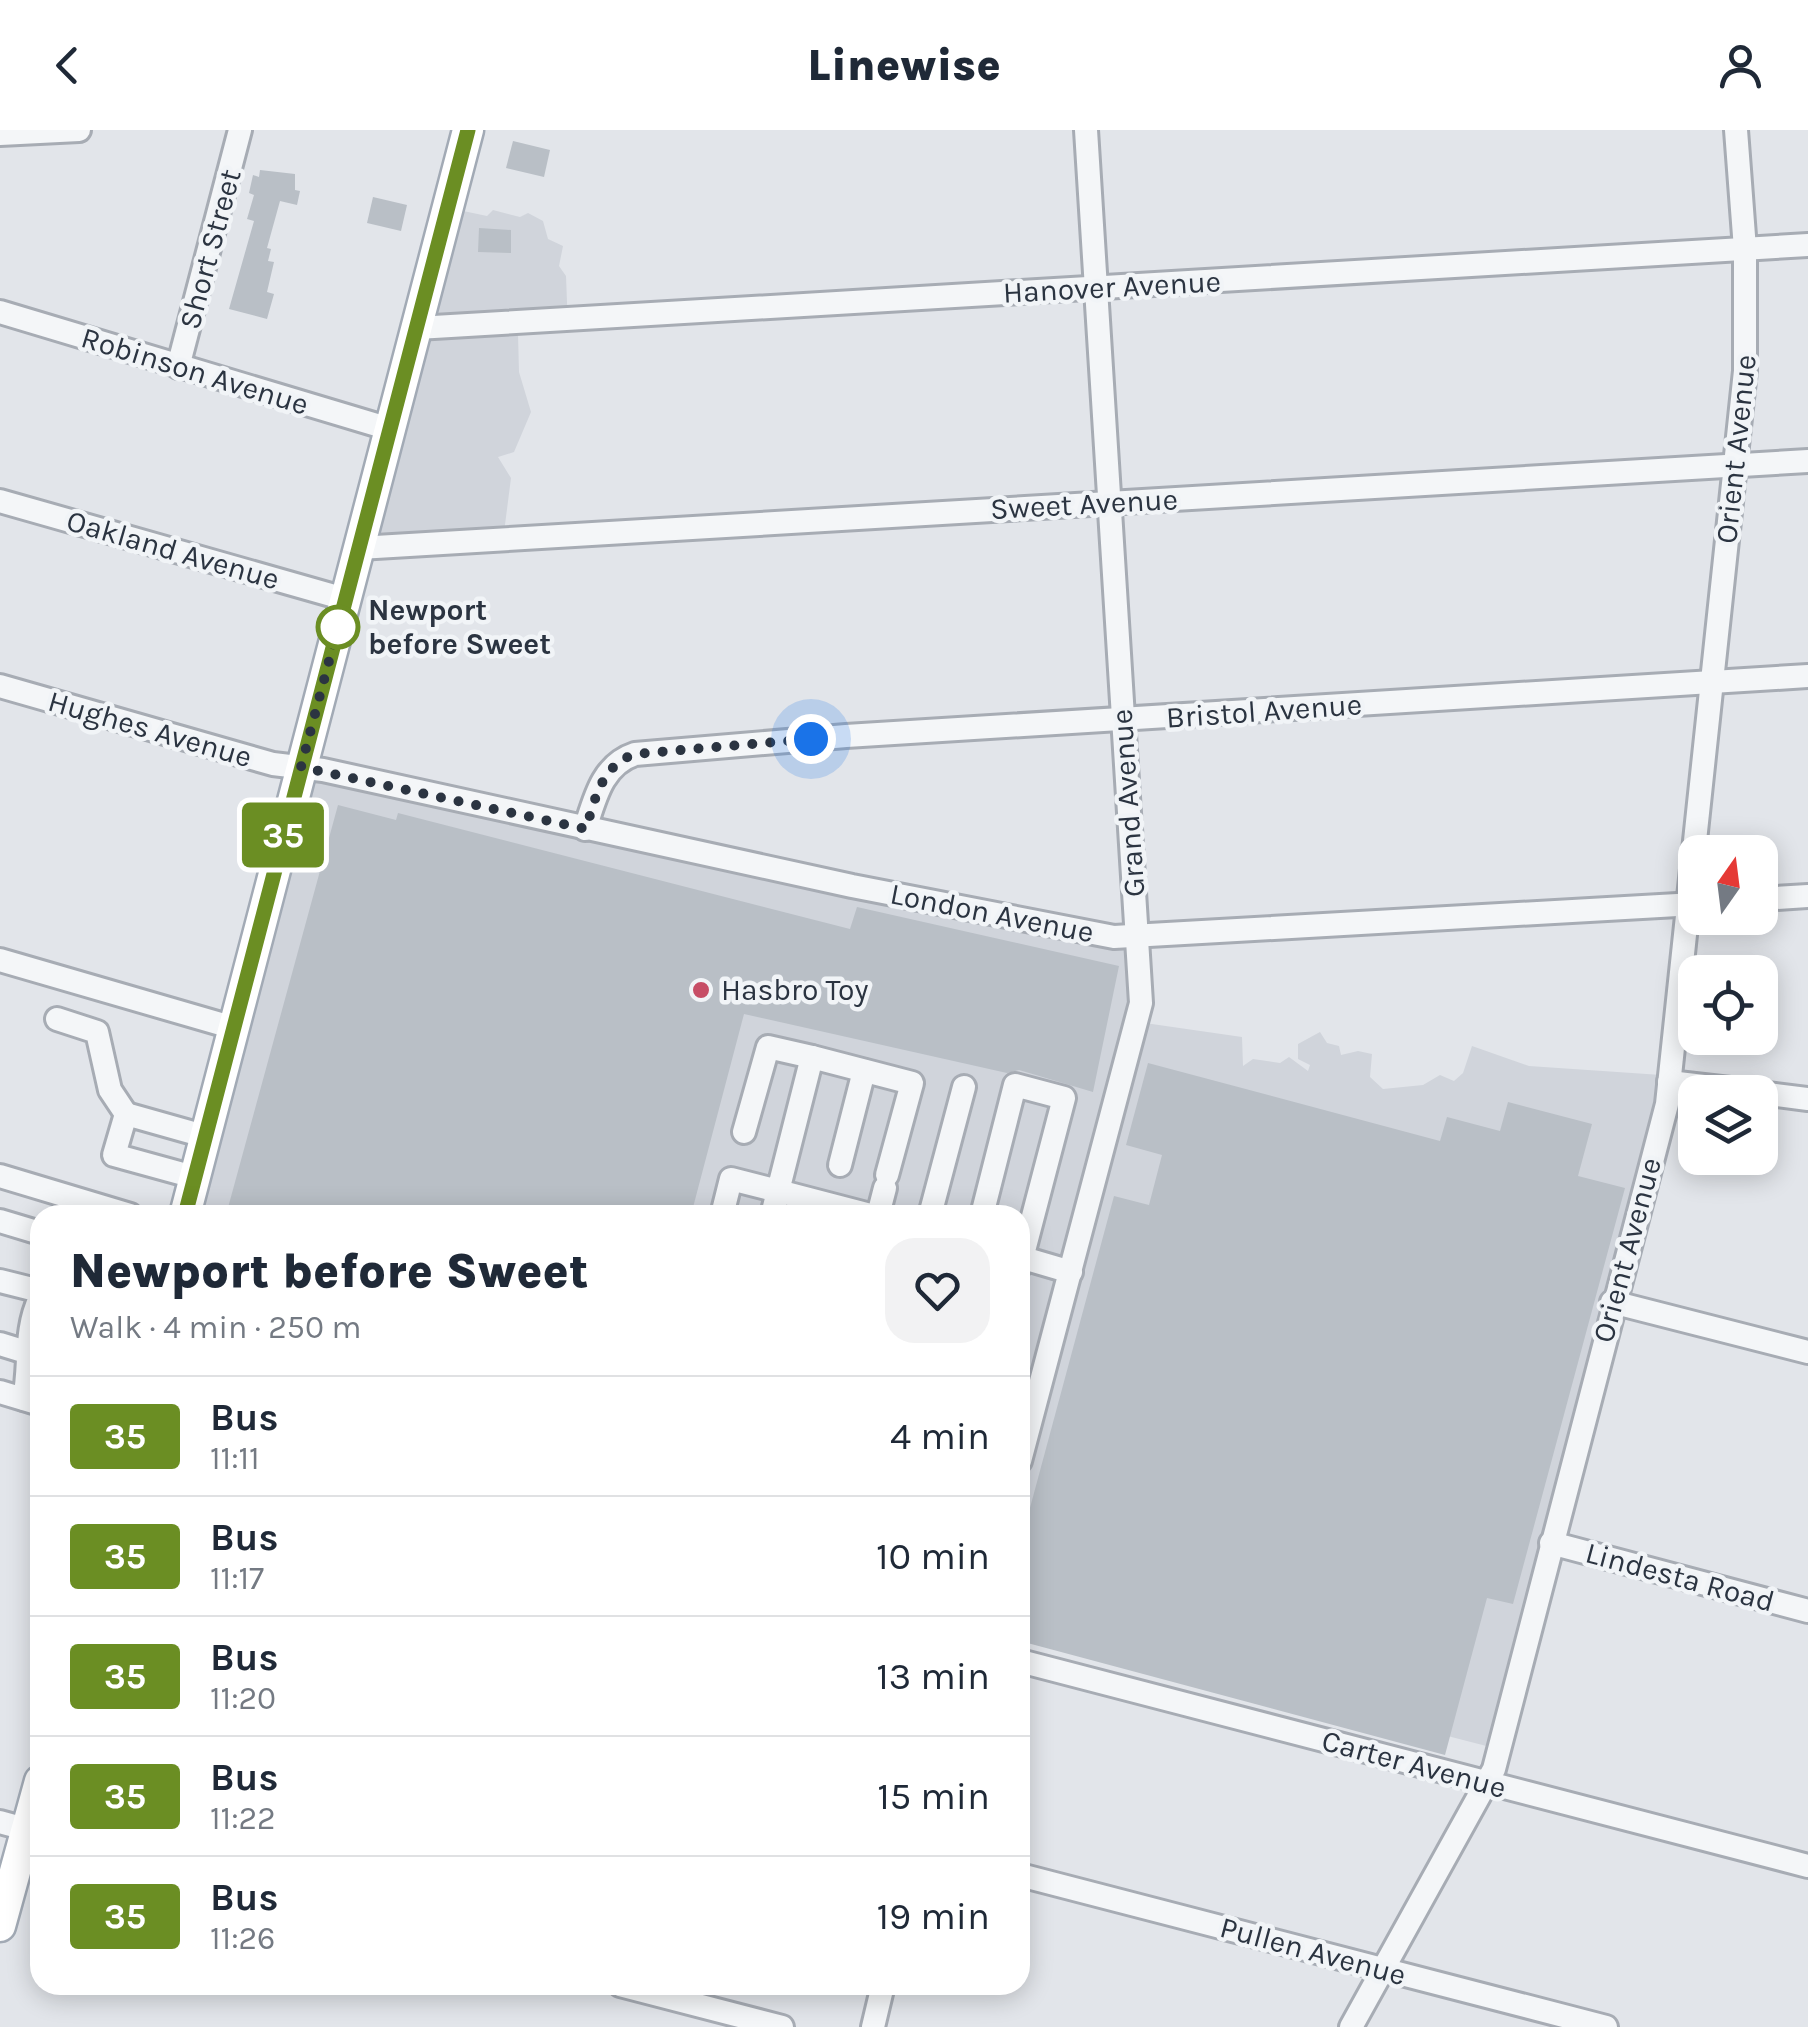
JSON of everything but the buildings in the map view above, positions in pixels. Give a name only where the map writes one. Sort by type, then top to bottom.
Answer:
[{"type":"main road","points":[[187,1205],[468,130]]},
{"type":"main road","points":[[0,1926],[22,1828]]},
{"type":"street","points":[[0,134],[79,130]]},
{"type":"street","name":"Short Street","points":[[178,367],[240,130]]},
{"type":"street","name":"Grand Avenue","points":[[1030,1418],[1141,1003],[1086,130]]},
{"type":"street","name":"Orient Avenue","points":[[1698,835],[1746,339],[1745,248],[1736,130]]},
{"type":"street","name":"Hanover Avenue","points":[[417,328],[1808,245]]},
{"type":"street","name":"Robinson Avenue","points":[[0,312],[390,429]]},
{"type":"street","name":"Sweet Avenue","points":[[359,548],[1808,461]]},
{"type":"street","name":"Oakland Avenue","points":[[0,501],[345,598]]},
{"type":"street","name":"Bristol Avenue","points":[[586,829],[604,778],[617,760],[635,754],[1808,676]]},
{"type":"street","name":"Hughes Avenue","points":[[0,686],[273,764],[301,767]]},
{"type":"street","name":"London Avenue","points":[[301,767],[890,893],[1137,938],[1678,905]]},
{"type":"street","points":[[1778,898],[1808,896]]},
{"type":"street","name":"Orient Avenue","points":[[1351,2027],[1487,1783],[1670,1082],[1688,935]]},
{"type":"street","points":[[0,960],[231,1027]]},
{"type":"street","points":[[57,1020],[97,1032],[110,1090],[126,1114],[204,1136]]},
{"type":"street","points":[[744,1132],[768,1047],[912,1083],[880,1205]]},
{"type":"street","points":[[774,1205],[812,1057]]},
{"type":"street","points":[[829,1205],[864,1070]]},
{"type":"street","points":[[1670,1082],[1678,1083]]},
{"type":"street","points":[[985,1205],[1015,1085],[1064,1098],[1030,1226]]},
{"type":"street","points":[[933,1205],[964,1087]]},
{"type":"street","points":[[1778,1095],[1808,1099]]},
{"type":"street","points":[[126,1114],[114,1156],[194,1177]]},
{"type":"street","points":[[0,1213],[5,1178],[81,1205]]},
{"type":"street","points":[[724,1205],[731,1179],[815,1205]]},
{"type":"street","points":[[0,1221],[30,1229]]},
{"type":"street","points":[[1030,1262],[1070,1272]]},
{"type":"street","points":[[0,1280],[30,1290]]},
{"type":"street","points":[[1612,1302],[1808,1352]]},
{"type":"street","points":[[30,1335],[26,1352],[30,1366]]},
{"type":"street","points":[[0,1344],[26,1352]]},
{"type":"street","points":[[0,1392],[30,1400]]},
{"type":"street","name":"Lindesta Road","points":[[1551,1542],[1808,1611]]},
{"type":"street","name":"Carter Avenue","points":[[1030,1665],[1808,1866]]},
{"type":"street","name":"Pullen Avenue","points":[[1030,1878],[1606,2027]]},
{"type":"street","points":[[659,1995],[782,2027]]},
{"type":"street","points":[[873,2027],[881,1995]]},
{"type":"shaded area","points":[[449,208],[487,216],[493,210],[520,217],[528,213],[543,221],[548,239],[563,246],[559,266],[566,276],[568,328],[518,334],[519,372],[531,412],[514,452],[498,457],[511,478],[502,548],[362,544]]},
{"type":"shaded area","points":[[304,778],[583,828],[1135,943],[1138,1022],[1242,1037],[1243,1066],[1253,1059],[1280,1063],[1289,1057],[1308,1071],[1310,1065],[1298,1059],[1298,1044],[1320,1032],[1327,1043],[1339,1046],[1341,1055],[1358,1051],[1372,1054],[1370,1077],[1383,1089],[1423,1085],[1440,1075],[1454,1081],[1463,1073],[1472,1046],[1529,1066],[1676,1076],[1571,1509],[1564,1557],[1503,1746],[1498,1749],[1030,1629],[1030,1205],[188,1205]]},
{"type":"bus line","name":"35","points":[[187,1205],[468,130]]},
{"type":"place","name":"Newport before Sweet","points":[[338,627]]},
{"type":"place","name":"Hasbro Toy","points":[[701,990]]},
{"type":"route","points":[[338,627],[301,767],[586,829],[604,778],[617,760],[635,754],[811,739]]}]
